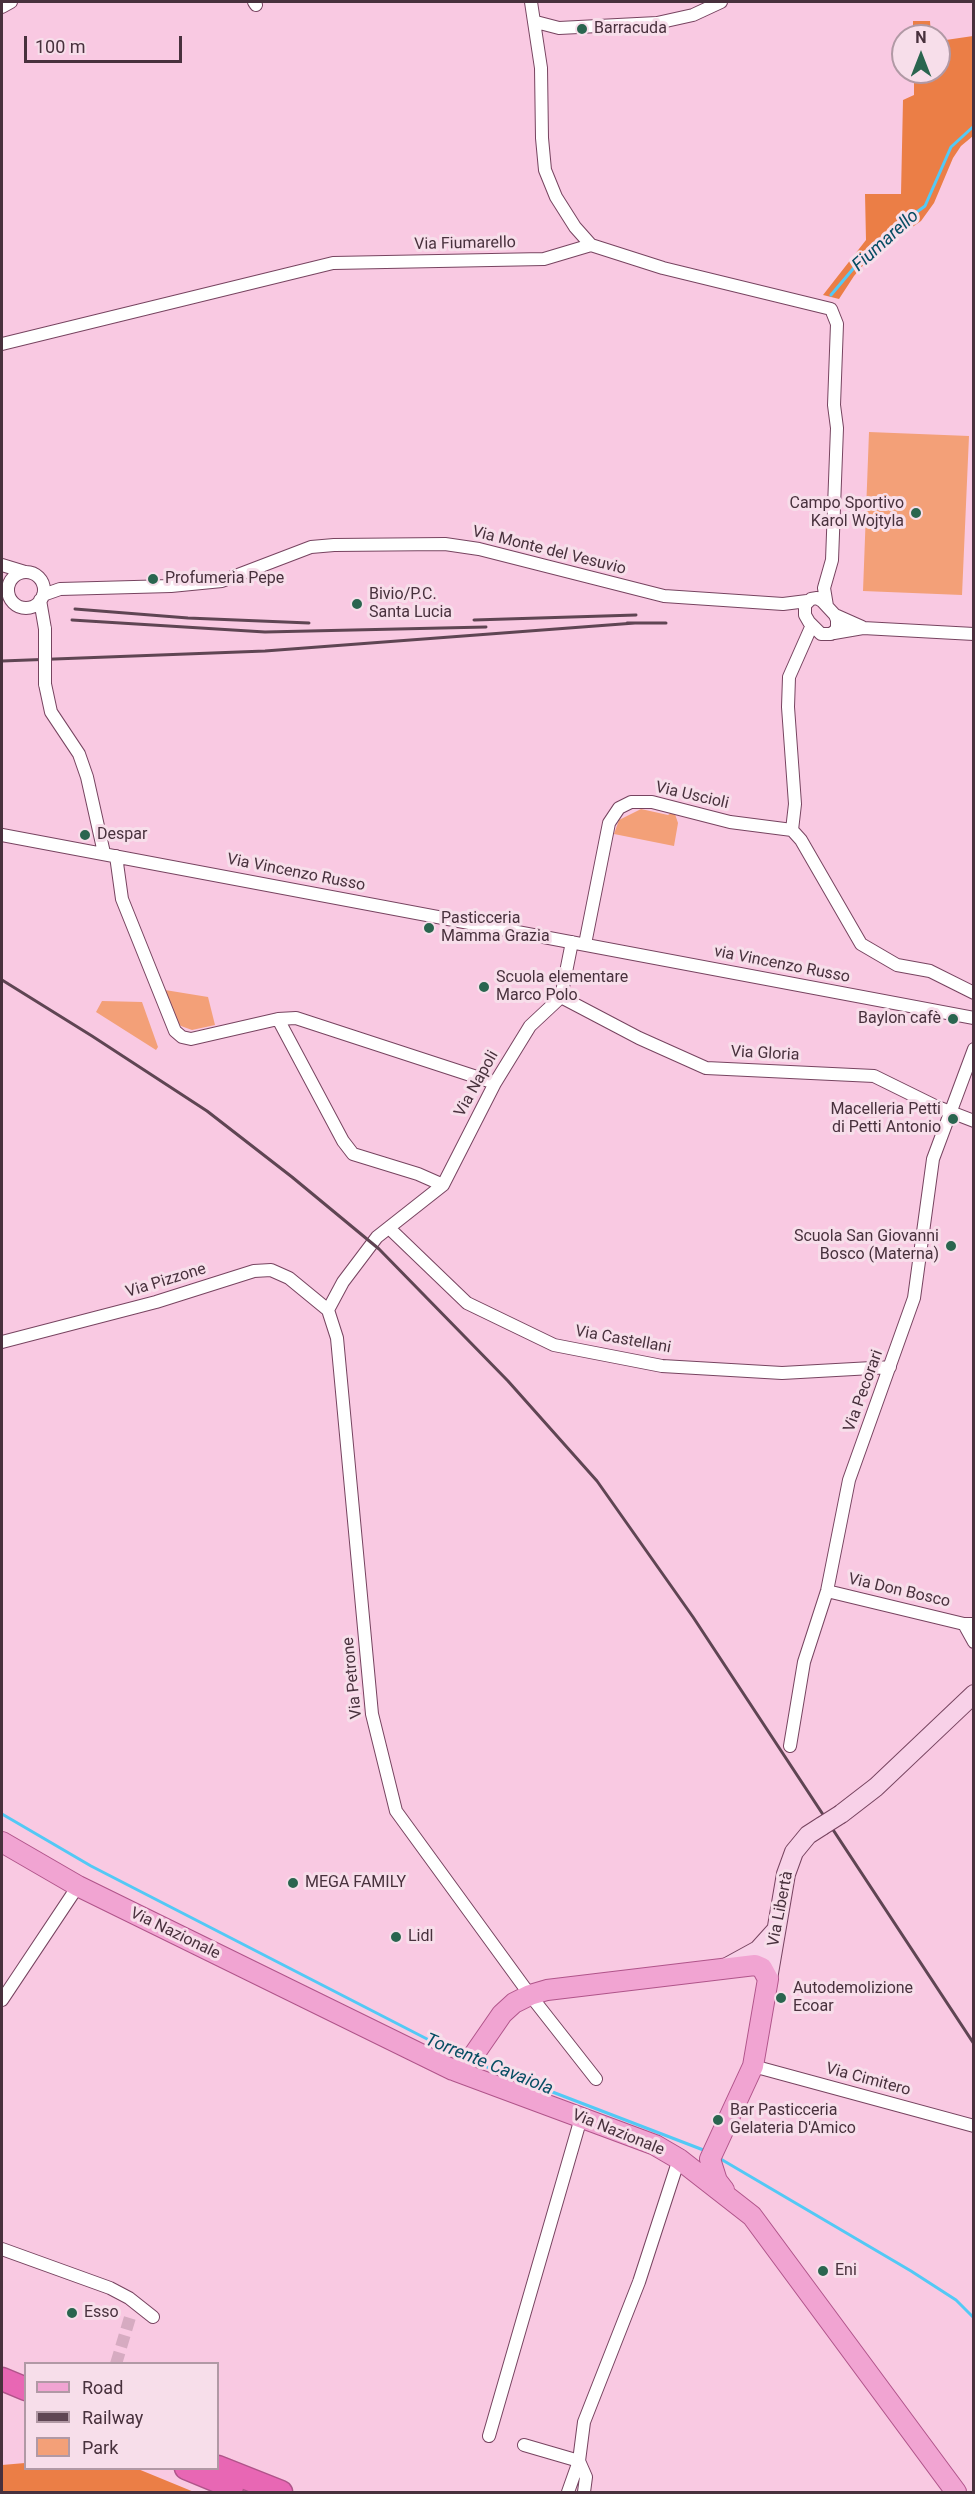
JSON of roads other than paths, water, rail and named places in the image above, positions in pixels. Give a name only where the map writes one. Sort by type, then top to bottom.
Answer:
[{"type":"highway","points":[[2,2379],[24,2388]]},
{"type":"highway","points":[[2,2394],[24,2402]]},
{"type":"highway","points":[[219,2467],[281,2493]]},
{"type":"highway","points":[[188,2470],[245,2493]]},
{"type":"main road","name":"Via Libertà","points":[[714,2151],[753,2066],[786,1874],[794,1852],[808,1835],[841,1814],[876,1787],[973,1694]]},
{"type":"main road","name":"Via Nazionale","points":[[2,1842],[78,1886],[453,2070],[655,2145],[679,2159],[752,2216],[956,2493]]},
{"type":"main road","points":[[722,1970],[758,1950],[777,1928]]},
{"type":"main road","points":[[453,2070],[466,2063],[500,2016],[525,1997],[547,1990],[755,1965],[762,1968],[768,1979]]},
{"type":"main road","points":[[486,2038],[483,2068],[489,2084]]},
{"type":"main road","points":[[679,2159],[692,2162],[714,2151],[717,2181],[727,2195]]},
{"type":"street","points":[[2,7],[11,2]]},
{"type":"street","points":[[531,2],[536,22],[541,68],[545,170],[556,197],[575,227],[591,245],[663,268],[831,309],[837,324],[834,405],[837,428],[832,560],[824,588],[838,625],[834,633]]},
{"type":"street","points":[[536,22],[559,28],[657,23],[693,15],[721,2]]},
{"type":"street","name":"Via Fiumarello","points":[[2,344],[333,263],[544,259],[591,245]]},
{"type":"street","name":"Via Monte del Vesuvio","points":[[22,607],[31,607],[42,598],[60,589],[198,585],[222,580],[311,547],[445,544],[479,549],[664,596],[783,604],[809,600]]},
{"type":"street","name":"Via Monte del Vesuvio","points":[[2,565],[31,572],[60,589]]},
{"type":"street","points":[[2,572],[6,589],[12,600],[44,625]]},
{"type":"street","points":[[6,589],[15,576],[25,572]]},
{"type":"street","points":[[40,579],[43,584],[45,684],[51,712],[79,754],[122,899],[174,1031],[182,1037],[191,1039],[278,1018],[296,1017],[495,1083]]},
{"type":"street","points":[[824,588],[805,605],[809,620],[789,677],[795,804],[792,830],[801,840],[861,944],[897,965],[930,971],[974,993]]},
{"type":"street","points":[[809,600],[822,601],[831,610],[863,628]]},
{"type":"street","points":[[2,604],[22,607]]},
{"type":"street","name":"Via Monte del Vesuvio","points":[[783,604],[809,620],[821,634],[834,633]]},
{"type":"street","points":[[834,633],[863,628],[974,633]]},
{"type":"street","name":"Via Uscioli","points":[[585,944],[609,823],[619,808],[631,802],[652,802],[730,822],[792,830]]},
{"type":"street","name":"Via Vincenzo Russo","points":[[2,835],[585,944]]},
{"type":"street","points":[[561,997],[572,942]]},
{"type":"street","name":"via Vincenzo Russo","points":[[585,944],[974,1018]]},
{"type":"street","name":"Via Napoli","points":[[389,1228],[443,1185],[495,1083],[530,1026],[561,997]]},
{"type":"street","name":"Via Gloria","points":[[561,997],[639,1038],[706,1068],[874,1076],[974,1121]]},
{"type":"street","points":[[278,1018],[343,1141],[353,1154],[418,1174],[443,1185]]},
{"type":"street","name":"Via Pecorari","points":[[790,1746],[804,1662],[827,1591],[849,1480],[914,1298],[933,1159],[974,1049]]},
{"type":"street","points":[[328,1310],[350,1273],[377,1237],[389,1228]]},
{"type":"street","name":"Via Castellani","points":[[389,1228],[467,1303],[554,1345],[662,1366],[782,1373],[890,1367]]},
{"type":"street","name":"Via Pizzone","points":[[2,1342],[156,1302],[254,1271],[271,1270],[289,1278],[328,1310]]},
{"type":"street","name":"Via Petrone","points":[[328,1310],[337,1338],[372,1714],[396,1811],[525,1997],[596,2079]]},
{"type":"street","name":"Via Don Bosco","points":[[827,1591],[971,1632]]},
{"type":"street","points":[[2,2000],[78,1886]]},
{"type":"street","name":"Via Cimitero","points":[[753,2066],[974,2126]]},
{"type":"street","points":[[489,2436],[581,2118]]},
{"type":"street","points":[[568,2493],[579,2461],[584,2422],[639,2282],[679,2159]]},
{"type":"street","points":[[2,2249],[94,2281],[129,2298],[153,2317]]},
{"type":"street","points":[[129,2298],[131,2314]]},
{"type":"street","points":[[524,2445],[579,2461]]},
{"type":"street","points":[[579,2461],[586,2477],[584,2493]]},
{"type":"waterway","name":"Fiumarello","points":[[831,295],[858,263],[894,229],[925,206],[951,147],[974,126]]},
{"type":"waterway","name":"Torrente Cavaiola","points":[[2,1814],[91,1866],[462,2057]]},
{"type":"waterway","name":"Torrente Cavaiola","points":[[477,2063],[706,2151]]},
{"type":"waterway","name":"Torrente Cavaiola","points":[[719,2158],[911,2271],[956,2300],[974,2318]]},
{"type":"tunnel","points":[[117,2362],[131,2314]]},
{"type":"railway","points":[[75,609],[188,618],[309,623]]},
{"type":"railway","points":[[474,620],[636,615]]},
{"type":"railway","points":[[72,620],[265,632],[486,627]]},
{"type":"railway","points":[[627,623],[666,623]]},
{"type":"railway","points":[[2,661],[265,651],[635,623]]},
{"type":"railway","points":[[2,980],[207,1111],[292,1177],[379,1249],[508,1381],[597,1481],[693,1617],[974,2044]]},
{"type":"place","name":"Barracuda","points":[[582,29]]},
{"type":"place","name":"Campo Sportivo Karol Wojtyla","points":[[916,513]]},
{"type":"place","name":"Profumeria Pepe","points":[[153,579]]},
{"type":"place","name":"Bivio/P.C. Santa Lucia","points":[[357,604]]},
{"type":"place","name":"Despar","points":[[85,835]]},
{"type":"place","name":"Pasticceria Mamma Grazia","points":[[429,928]]},
{"type":"place","name":"Scuola elementare Marco Polo","points":[[484,987]]},
{"type":"place","name":"Baylon cafè","points":[[953,1019]]},
{"type":"place","name":"Macelleria Petti di Petti Antonio","points":[[953,1119]]},
{"type":"place","name":"Scuola San Giovanni Bosco (Materna)","points":[[951,1246]]},
{"type":"place","name":"MEGA FAMILY","points":[[293,1883]]},
{"type":"place","name":"Lidl","points":[[396,1937]]},
{"type":"place","name":"Autodemolizione Ecoar","points":[[781,1998]]},
{"type":"place","name":"Bar Pasticceria Gelateria D'Amico","points":[[718,2120]]},
{"type":"place","name":"Eni","points":[[823,2271]]},
{"type":"place","name":"Esso","points":[[72,2313]]}]
